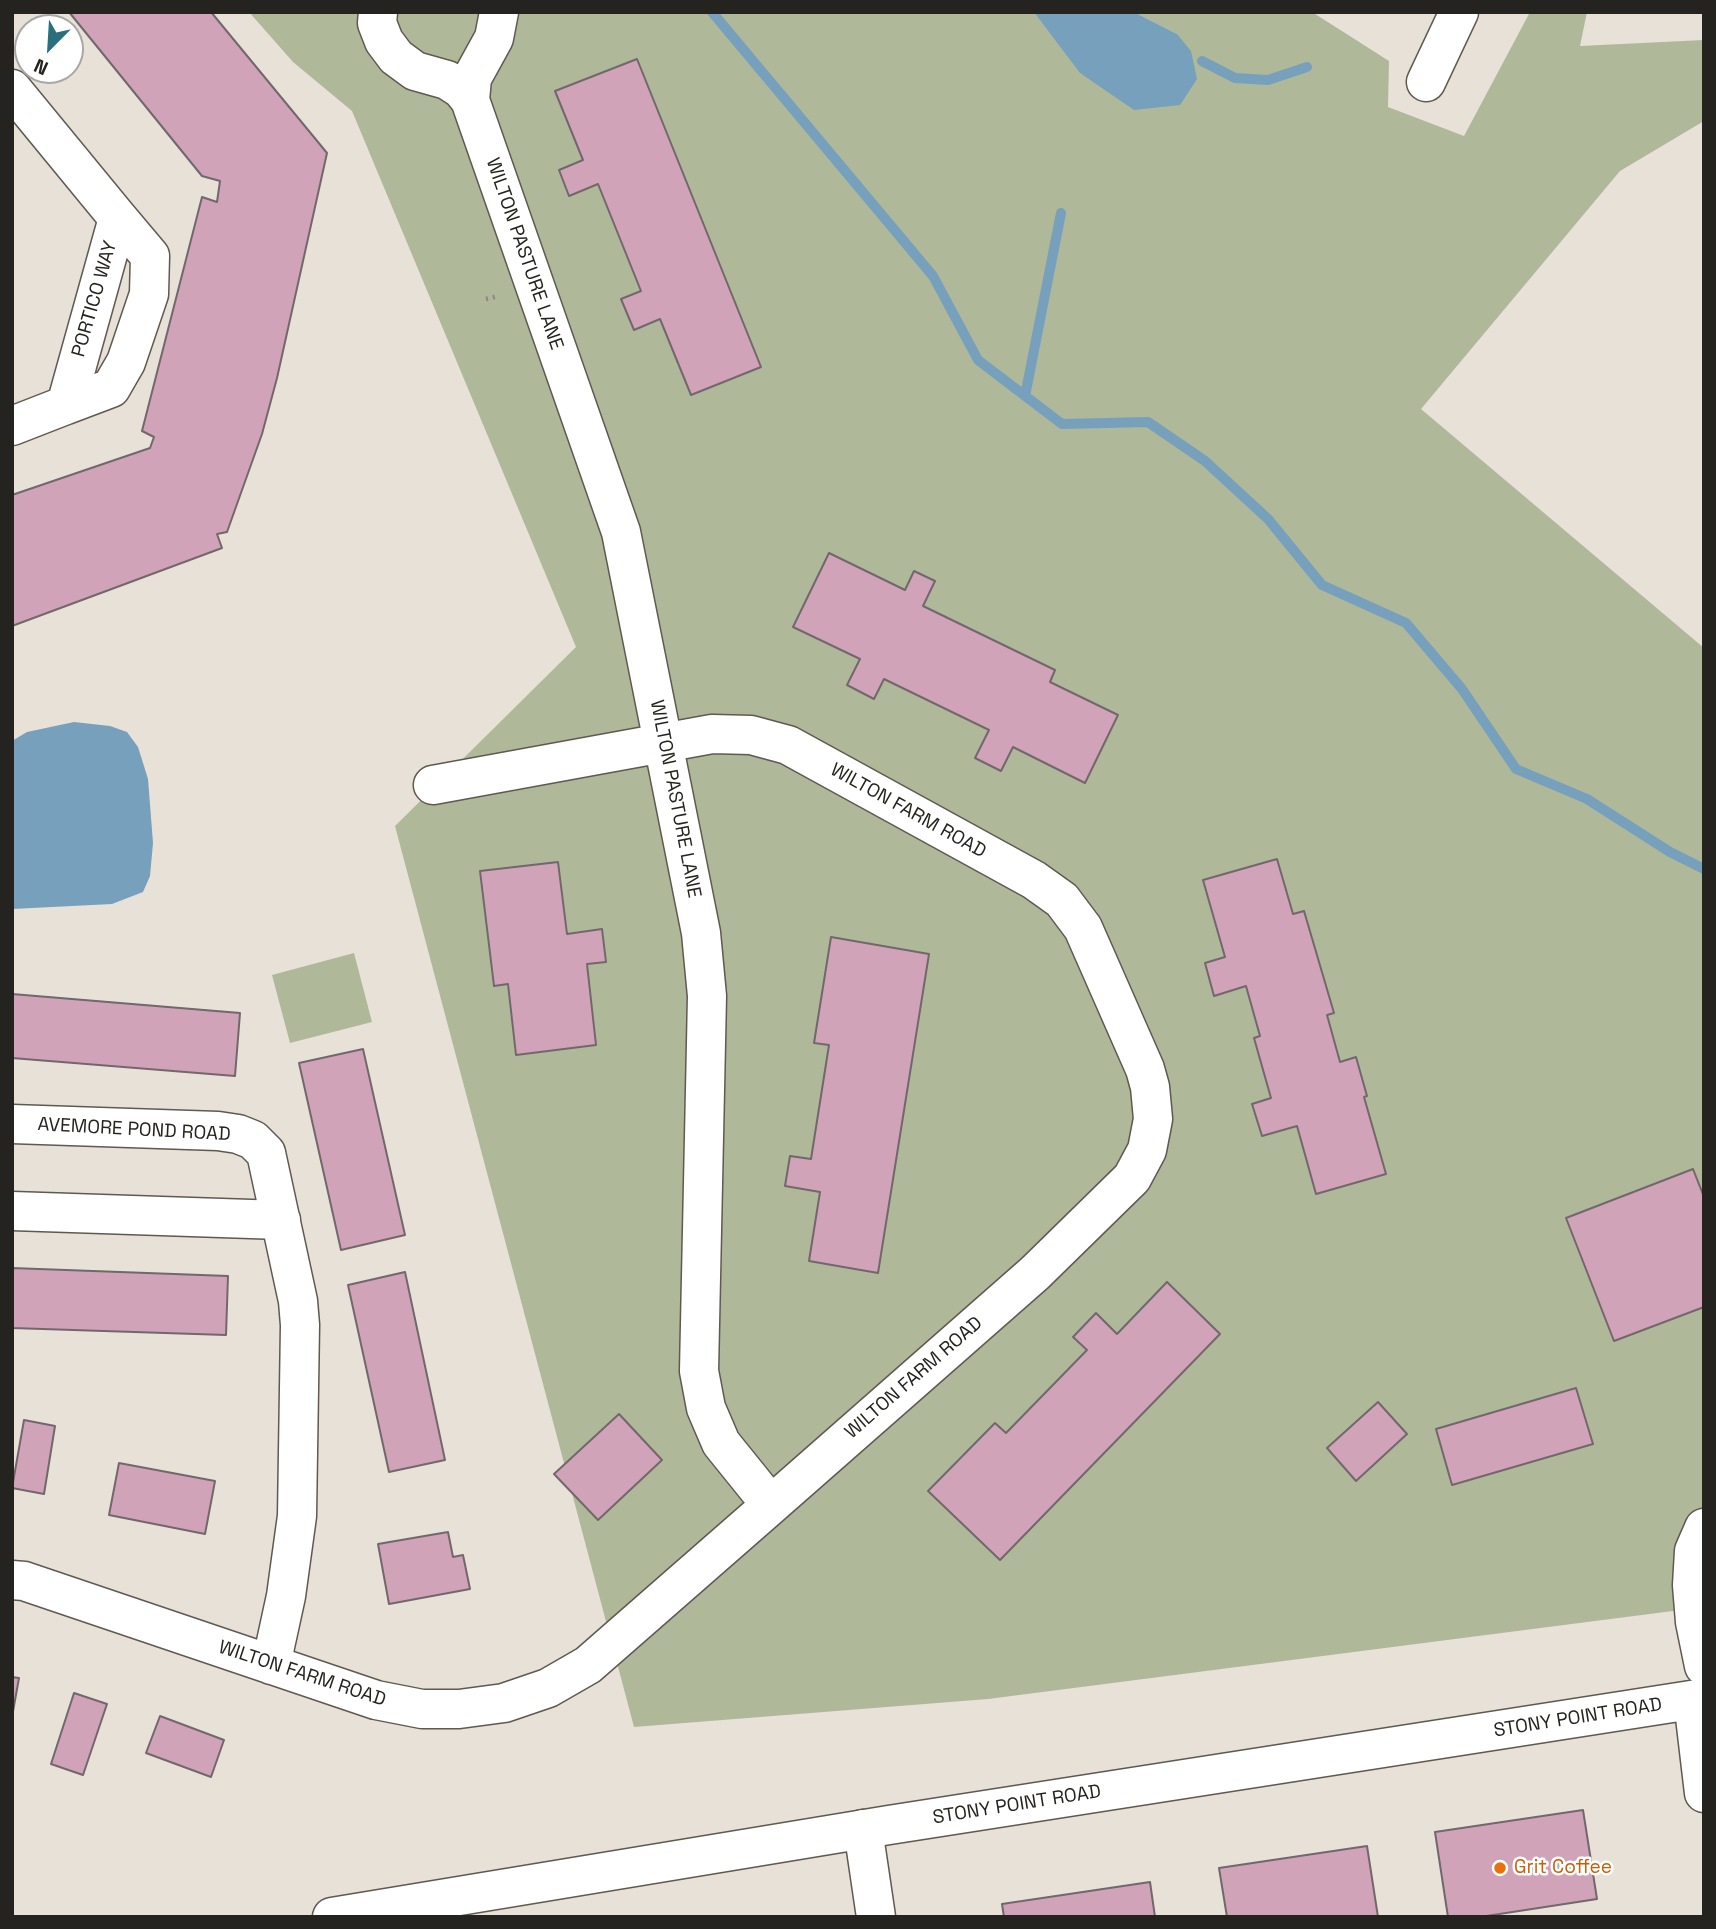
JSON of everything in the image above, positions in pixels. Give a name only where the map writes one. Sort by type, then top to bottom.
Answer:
[{"type":"street","points":[[378,12],[377,23],[384,41],[396,57],[415,71],[447,80],[461,89],[470,100]]},
{"type":"street","points":[[470,100],[472,78],[495,38],[499,12]]},
{"type":"street","points":[[1426,82],[1452,14]]},
{"type":"street","name":"PORTICO WAY","points":[[12,89],[118,218],[66,405]]},
{"type":"street","name":"WILTON PASTURE LANE","points":[[470,100],[621,532],[701,933],[707,996],[699,1371],[706,1408],[721,1443],[771,1505]]},
{"type":"street","points":[[12,426],[111,388],[126,362],[149,294],[150,256],[118,218]]},
{"type":"street","name":"WILTON FARM ROAD","points":[[12,1580],[24,1581],[376,1700],[422,1709],[459,1709],[504,1703],[548,1688],[588,1665],[1035,1273],[1132,1178],[1147,1150],[1153,1119],[1150,1087],[1083,928],[1062,900],[1034,880],[788,745],[751,735],[712,734],[433,785]]},
{"type":"street","name":"AVEMORE POND ROAD","points":[[12,1124],[218,1131],[253,1140],[266,1153],[298,1301],[300,1325],[297,1516],[286,1596],[271,1665]]},
{"type":"street","points":[[12,1211],[281,1220]]},
{"type":"street","points":[[1704,1528],[1694,1551],[1692,1586],[1704,1793]]},
{"type":"street","name":"STONY POINT ROAD","points":[[332,1917],[1700,1688]]},
{"type":"street","points":[[863,1829],[876,1917]]},
{"type":"green space","points":[[249,12],[1034,12],[1177,34],[1134,12],[1312,12],[1389,61],[1388,107],[1464,136],[1530,12],[1587,12],[1580,46],[1704,40],[1704,121],[1620,171],[1421,409],[1704,648],[1704,1607],[988,1699],[634,1727],[395,826],[576,647],[352,111],[293,62]]},
{"type":"green space","points":[[354,953],[372,1022],[290,1043],[272,975]]},
{"type":"water","points":[[1034,12],[1134,12],[1177,34],[1191,51],[1197,79],[1180,105],[1134,110],[1080,73]]},
{"type":"water","points":[[74,722],[110,726],[127,732],[138,747],[148,779],[153,843],[150,876],[143,892],[112,904],[12,909],[12,741],[27,732]]},
{"type":"building","points":[[69,12],[211,12],[327,153],[277,378],[262,434],[227,532],[217,534],[222,548],[12,626],[12,495],[150,448],[154,437],[142,431],[202,197],[217,202],[220,181],[202,176],[84,30],[84,14]]},
{"type":"building","points":[[637,59],[761,367],[691,395],[660,319],[634,330],[621,299],[641,291],[598,184],[569,196],[559,170],[583,160],[555,91]]},
{"type":"building","points":[[829,553],[905,590],[914,571],[935,581],[923,606],[1055,670],[1050,682],[1118,715],[1085,783],[1013,747],[1001,771],[975,758],[989,730],[884,679],[874,699],[847,685],[860,659],[793,627]]},
{"type":"building","points":[[1277,859],[1293,914],[1304,911],[1334,1013],[1327,1015],[1340,1062],[1356,1057],[1367,1096],[1364,1097],[1386,1174],[1316,1194],[1297,1126],[1262,1136],[1252,1104],[1271,1098],[1254,1038],[1260,1036],[1246,986],[1214,996],[1205,963],[1225,957],[1203,880]]},
{"type":"building","points":[[558,862],[567,934],[602,929],[606,962],[587,964],[596,1045],[516,1055],[508,984],[494,986],[480,871]]},
{"type":"building","points":[[831,937],[929,954],[878,1273],[809,1261],[820,1192],[785,1186],[790,1156],[811,1159],[829,1045],[814,1043]]},
{"type":"building","points":[[12,994],[240,1013],[235,1076],[12,1058]]},
{"type":"building","points":[[363,1049],[405,1235],[341,1250],[299,1063]]},
{"type":"building","points":[[1693,1169],[1704,1197],[1704,1307],[1614,1341],[1566,1218]]},
{"type":"building","points":[[12,1268],[228,1276],[226,1335],[12,1328]]},
{"type":"building","points":[[405,1272],[445,1460],[389,1472],[348,1285]]},
{"type":"building","points":[[1167,1282],[1220,1334],[1000,1560],[928,1491],[995,1423],[1006,1433],[1087,1350],[1073,1337],[1096,1313],[1117,1334]]},
{"type":"building","points":[[1576,1388],[1593,1444],[1452,1485],[1436,1429]]},
{"type":"building","points":[[1378,1402],[1407,1434],[1356,1481],[1327,1448]]},
{"type":"building","points":[[619,1414],[662,1460],[598,1520],[554,1474]]},
{"type":"building","points":[[24,1420],[55,1426],[44,1494],[12,1488]]},
{"type":"building","points":[[119,1463],[215,1481],[205,1534],[109,1515]]},
{"type":"building","points":[[448,1532],[453,1557],[463,1555],[470,1589],[389,1604],[378,1544]]},
{"type":"building","points":[[12,1677],[19,1678],[12,1717]]},
{"type":"building","points":[[74,1693],[107,1704],[83,1775],[51,1764]]},
{"type":"building","points":[[160,1716],[224,1740],[211,1777],[146,1753]]},
{"type":"building","points":[[1583,1810],[1597,1899],[1480,1917],[1448,1917],[1435,1832]]},
{"type":"building","points":[[1367,1846],[1378,1917],[1227,1917],[1219,1868]]},
{"type":"building","points":[[1150,1882],[1155,1917],[1004,1917],[1002,1904]]},
{"type":"waterway","points":[[712,12],[933,276],[978,360],[1062,424],[1148,422],[1205,461],[1268,519],[1322,585],[1406,623],[1462,689],[1516,769],[1587,799],[1670,852],[1704,869]]},
{"type":"waterway","points":[[1202,61],[1235,78],[1268,80],[1307,67]]},
{"type":"waterway","points":[[1025,396],[1061,213]]},
{"type":"place","name":"Grit Coffee","points":[[1500,1868]]}]
